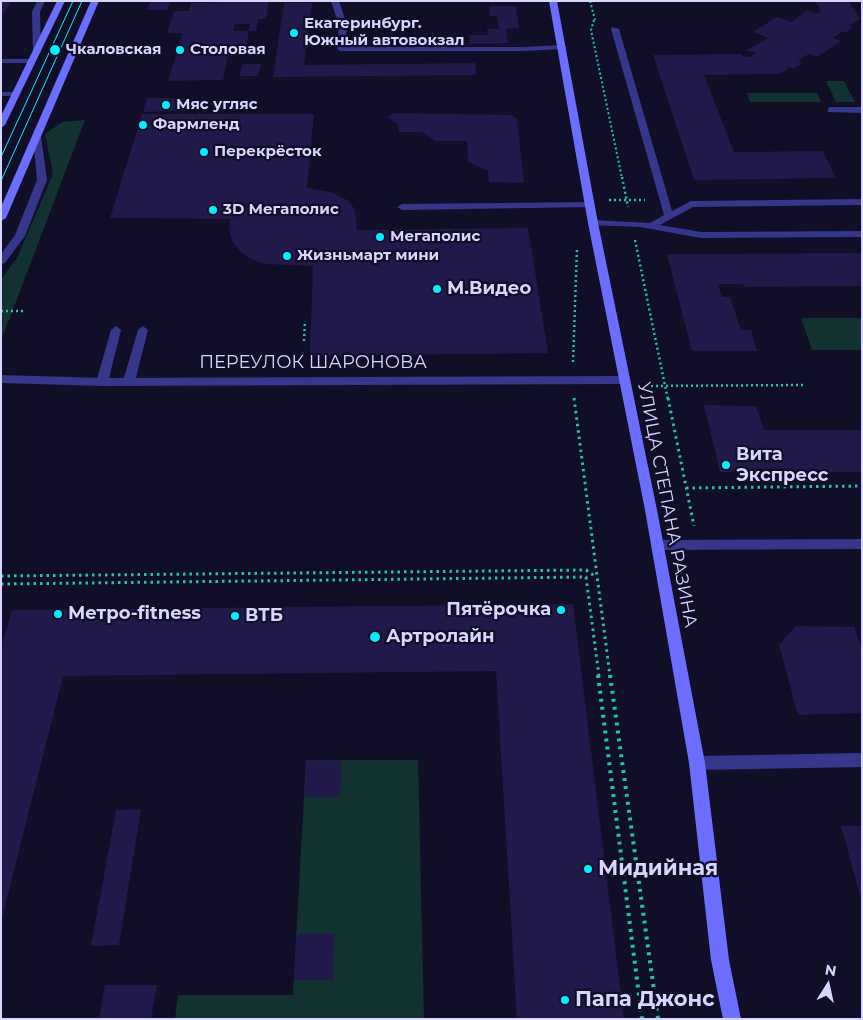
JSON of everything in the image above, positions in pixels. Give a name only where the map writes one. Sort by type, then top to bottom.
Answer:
[{"type":"street","points":[[36,52],[36,12],[41,1]]},
{"type":"street","points":[[1,125],[61,1]]},
{"type":"street","points":[[1,218],[96,1]]},
{"type":"street","points":[[335,1],[343,25],[341,49],[524,49],[563,47]]},
{"type":"street","name":"УЛИЦА СТЕПАНА РАЗИНА","points":[[553,1],[563,47],[593,223],[657,544],[697,763],[720,960],[732,1019]]},
{"type":"street","points":[[615,29],[669,216]]},
{"type":"street","points":[[1,62],[32,61]]},
{"type":"street","points":[[4,94],[16,94]]},
{"type":"street","points":[[831,110],[862,110]]},
{"type":"street","points":[[1,261],[20,236],[42,180],[37,136]]},
{"type":"street","points":[[653,226],[691,204],[862,202]]},
{"type":"street","points":[[402,207],[591,205]]},
{"type":"street","points":[[593,223],[653,226],[701,235],[862,234]]},
{"type":"street","points":[[102,382],[116,330]]},
{"type":"street","points":[[129,381],[143,330]]},
{"type":"street","name":"ПЕРЕУЛОК ШАРОНОВА","points":[[1,380],[50,379],[102,382],[624,380]]},
{"type":"street","points":[[657,544],[862,544]]},
{"type":"street","points":[[697,763],[862,760]]},
{"type":"path","points":[[594,20],[591,30],[694,527]]},
{"type":"path","points":[[577,244],[572,380],[596,577],[658,1019]]},
{"type":"path","points":[[1,311],[23,312]]},
{"type":"path","points":[[304,341],[305,321]]},
{"type":"path","points":[[641,386],[806,385]]},
{"type":"path","points":[[686,488],[862,486]]},
{"type":"path","points":[[1,576],[586,570],[596,577]]},
{"type":"path","points":[[1,584],[586,577],[642,1019]]},
{"type":"green space","points":[[826,81],[844,81],[855,102],[836,102]]},
{"type":"green space","points":[[747,93],[817,93],[821,102],[750,102]]},
{"type":"green space","points":[[85,120],[1,341],[1,279],[17,258],[53,174],[45,134],[62,122]]},
{"type":"green space","points":[[801,318],[862,318],[862,350],[812,350]]},
{"type":"green space","points":[[306,760],[418,760],[424,1019],[175,1019],[178,995],[293,995]]},
{"type":"building","points":[[1,1],[11,1],[1,18]]},
{"type":"building","points":[[150,1],[170,1],[167,10],[147,10]]},
{"type":"building","points":[[269,1],[266,19],[258,19],[256,31],[249,31],[244,56],[228,56],[223,80],[168,81],[183,33],[167,33],[174,11],[189,11],[191,3]],"holes":[[[235,24],[250,24],[249,31],[233,31]]]},
{"type":"building","points":[[815,1],[849,1],[860,19],[850,26],[853,27],[846,33],[842,31],[833,38],[841,41],[817,57],[809,54],[798,61],[803,63],[794,69],[790,67],[780,74],[704,75],[734,152],[823,151],[836,178],[694,180],[653,55],[742,54],[743,57],[750,57],[756,53],[746,50],[768,38],[753,32],[777,17],[792,22],[807,10],[816,14],[821,11]]},
{"type":"building","name":"Екатеринбург. Южный автовокзал","points":[[284,3],[312,3],[304,65],[475,63],[476,75],[273,77]]},
{"type":"building","points":[[489,6],[516,6],[519,28],[506,29],[508,43],[470,44],[469,35],[488,35],[487,29],[499,29],[497,16],[490,16]]},
{"type":"building","points":[[243,64],[261,64],[258,76],[239,76]]},
{"type":"building","points":[[147,98],[190,98],[187,111],[143,112]]},
{"type":"building","points":[[394,113],[512,115],[517,119],[524,183],[489,182],[488,171],[468,162],[467,141],[435,141],[422,132],[399,132],[398,124],[387,117]]},
{"type":"building","name":"Мегаполис","points":[[142,114],[314,114],[307,188],[331,192],[349,201],[355,210],[357,230],[528,228],[548,353],[310,356],[313,266],[265,264],[249,258],[233,242],[229,232],[230,219],[110,218]]},
{"type":"building","points":[[862,253],[862,286],[744,287],[743,284],[718,284],[722,297],[730,297],[741,330],[751,330],[757,351],[692,351],[667,254]]},
{"type":"building","points":[[704,405],[756,406],[764,430],[862,430],[862,472],[720,472]]},
{"type":"building","points":[[573,604],[624,1019],[517,1019],[496,671],[63,676],[1,923],[1,647],[12,610]]},
{"type":"building","points":[[796,626],[854,627],[862,649],[862,713],[798,715],[779,645]]},
{"type":"building","points":[[306,760],[341,761],[340,797],[305,797]]},
{"type":"building","points":[[141,809],[119,945],[91,946],[116,810]]},
{"type":"building","points":[[841,826],[862,826],[862,899],[861,899]]},
{"type":"building","points":[[296,934],[334,934],[333,980],[294,980]]},
{"type":"building","points":[[105,985],[157,985],[151,1019],[99,1019]]},
{"type":"tram line","points":[[1,157],[73,1]]},
{"type":"tram line","points":[[1,181],[82,1]]},
{"type":"place","name":"Екатеринбург. Южный автовокзал","points":[[294,33]]},
{"type":"place","name":"Чкаловская","points":[[55,50]]},
{"type":"place","name":"Столовая","points":[[180,50]]},
{"type":"place","name":"Мяс угляс","points":[[166,105]]},
{"type":"place","name":"Фармленд","points":[[143,125]]},
{"type":"place","name":"Перекрёсток","points":[[204,152]]},
{"type":"place","name":"3D Мегаполис","points":[[213,210]]},
{"type":"place","name":"Мегаполис","points":[[380,237]]},
{"type":"place","name":"Жизньмарт мини","points":[[287,256]]},
{"type":"place","name":"М.Видео","points":[[437,289]]},
{"type":"place","name":"Вита Экспресс","points":[[726,465]]},
{"type":"place","name":"Пятёрочка","points":[[561,610]]},
{"type":"place","name":"Метро-fitness","points":[[58,614]]},
{"type":"place","name":"ВТБ","points":[[235,616]]},
{"type":"place","name":"Артролайн","points":[[375,637]]},
{"type":"place","name":"Мидийная","points":[[588,869]]},
{"type":"place","name":"Папа Джонс","points":[[565,1000]]}]
